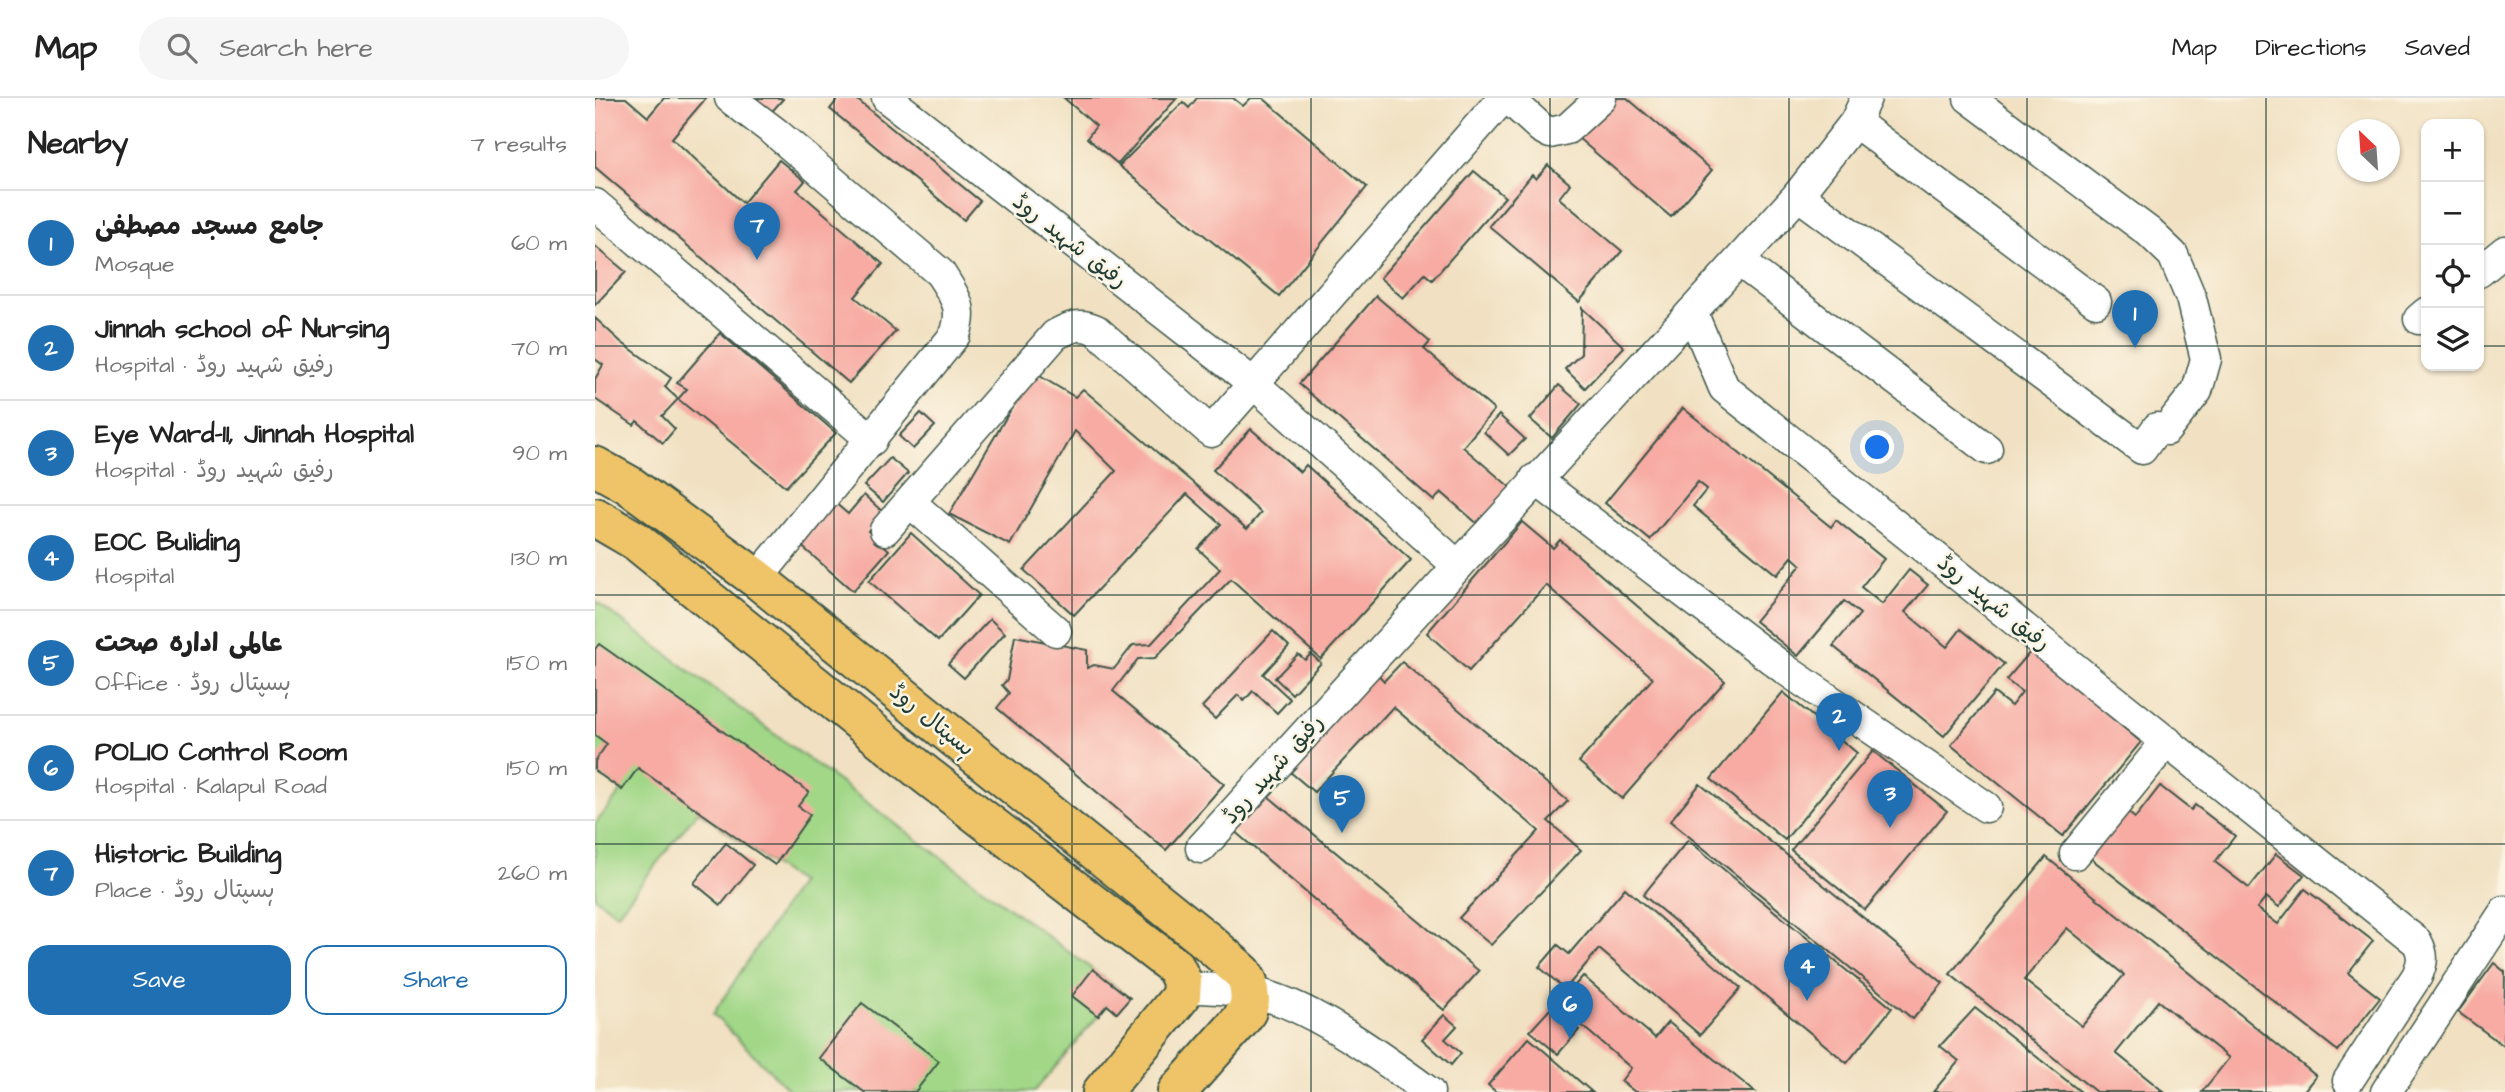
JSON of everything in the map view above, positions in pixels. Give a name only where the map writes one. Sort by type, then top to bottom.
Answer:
[{"type":"main road","name":"ہسپتال روڈ","points":[[595,467],[629,485],[757,579],[1206,941],[1243,974],[1250,992]]},
{"type":"main road","name":"ہسپتال روڈ","points":[[595,517],[636,541],[926,775],[1166,960],[1180,973],[1183,987]]},
{"type":"main road","points":[[1102,1092],[1168,1014],[1181,996],[1183,987]]},
{"type":"main road","points":[[1177,1092],[1240,1021],[1247,1011],[1250,992]]},
{"type":"street","points":[[730,98],[776,133],[940,273],[955,296],[961,318],[955,335],[757,579]]},
{"type":"street","name":"رفیق شہید روڈ","points":[[887,98],[1253,383],[1458,566]]},
{"type":"street","points":[[885,530],[1055,335],[1077,325],[1086,325],[1096,330],[1211,432],[1505,98],[1550,133],[1567,128],[1601,98]]},
{"type":"street","points":[[1798,195],[2142,449],[2157,428],[2166,430],[2197,391],[2206,359],[2191,298],[2173,255],[2149,232],[1969,98]]},
{"type":"street","points":[[1692,312],[1798,195],[1861,110],[2096,302]]},
{"type":"street","points":[[595,204],[872,440]]},
{"type":"street","points":[[2484,268],[2505,251]]},
{"type":"street","points":[[1739,261],[1987,449]]},
{"type":"street","name":"رفیق شہید روڈ","points":[[1201,848],[1535,479],[1692,312],[1724,388],[2417,942],[2423,953],[2423,963],[2417,976],[2348,1081]]},
{"type":"street","points":[[1535,479],[1786,670],[1986,807]]},
{"type":"street","points":[[910,502],[1056,631]]},
{"type":"street","points":[[2075,854],[2167,741]]},
{"type":"street","points":[[2386,1092],[2505,911]]},
{"type":"street","points":[[1183,987],[1250,992],[1280,1001],[1310,1014],[1429,1092]]},
{"type":"green space","points":[[595,601],[1120,990],[1034,1092],[791,1092],[713,1014],[800,882],[698,811],[617,914],[595,897],[595,824],[622,790],[599,773],[595,778]]},
{"type":"building","points":[[595,98],[626,98],[648,117],[664,98],[706,98],[672,138],[743,203],[779,160],[805,181],[797,190],[883,264],[855,297],[896,331],[849,383],[595,167]]},
{"type":"building","points":[[745,98],[781,98],[783,99],[767,117]]},
{"type":"building","points":[[839,98],[855,98],[980,201],[964,220],[830,109]]},
{"type":"building","points":[[1064,98],[1177,98],[1118,164],[1087,138],[1096,126]]},
{"type":"building","points":[[1197,98],[1233,98],[1243,106],[1251,98],[1263,98],[1367,187],[1279,296],[1119,166],[1183,102],[1189,108]]},
{"type":"building","points":[[1612,98],[1627,98],[1712,170],[1671,217],[1578,138]]},
{"type":"building","points":[[1548,165],[1570,184],[1559,198],[1622,251],[1579,302],[1489,226],[1532,175],[1536,179]]},
{"type":"building","points":[[1474,171],[1505,197],[1432,280],[1425,274],[1403,298],[1380,278]]},
{"type":"building","points":[[595,246],[626,272],[595,305]]},
{"type":"building","points":[[1376,296],[1430,342],[1424,349],[1494,410],[1463,447],[1511,488],[1479,525],[1441,492],[1434,501],[1299,384]]},
{"type":"building","points":[[1582,308],[1624,347],[1585,388],[1565,369],[1581,354]]},
{"type":"building","points":[[595,318],[621,342],[671,378],[665,387],[678,399],[662,416],[675,429],[663,443],[637,421],[634,425],[595,399],[595,379],[603,365],[595,359]]},
{"type":"building","points":[[720,333],[836,433],[786,487],[678,399],[687,389],[677,383]]},
{"type":"building","points":[[1033,372],[1075,397],[1083,389],[1247,529],[1261,513],[1213,470],[1251,429],[1300,472],[1306,465],[1411,560],[1321,659],[1231,579],[1155,658],[1138,659],[1113,691],[1224,784],[1166,850],[997,708],[1009,693],[1002,685],[1007,680],[1015,636],[1087,650],[1087,668],[1094,665],[1114,669],[1133,645],[1151,644],[1220,569],[1198,549],[1221,524],[1187,494],[1074,615],[1024,570],[1116,471],[1075,431],[1010,545],[949,514]]},
{"type":"building","points":[[1559,385],[1581,404],[1552,438],[1530,419]]},
{"type":"building","points":[[1683,408],[1831,527],[1836,520],[1884,559],[1861,587],[1882,604],[1909,570],[1928,585],[1905,612],[1947,647],[1961,629],[2004,664],[1944,736],[1833,646],[1860,614],[1844,601],[1798,656],[1755,621],[1801,565],[1792,557],[1777,575],[1693,506],[1707,489],[1698,482],[1650,540],[1605,503]]},
{"type":"building","points":[[921,413],[935,426],[913,449],[899,436]]},
{"type":"building","points":[[1499,415],[1525,439],[1509,455],[1484,432]]},
{"type":"building","points":[[890,458],[908,473],[883,502],[864,486]]},
{"type":"building","points":[[864,495],[883,512],[868,531],[889,550],[853,591],[798,543],[834,502],[848,514]]},
{"type":"building","points":[[1522,522],[1553,548],[1560,540],[1725,681],[1622,799],[1579,762],[1653,678],[1546,585],[1469,671],[1427,633]]},
{"type":"building","points":[[911,533],[979,595],[938,641],[869,581]]},
{"type":"building","points":[[990,619],[1005,633],[964,678],[948,664]]},
{"type":"building","points":[[1273,631],[1289,646],[1263,674],[1290,699],[1277,713],[1253,691],[1244,701],[1238,695],[1215,719],[1202,707]]},
{"type":"building","points":[[599,644],[809,792],[798,806],[810,815],[775,865],[638,768],[622,790],[595,771],[595,761],[607,744],[595,735],[595,649]]},
{"type":"building","points":[[2031,651],[2141,742],[2063,836],[1951,745],[1994,693],[2011,706],[2022,692],[2006,680]]},
{"type":"building","points":[[1298,654],[1305,660],[1311,654],[1321,663],[1292,694],[1275,678]]},
{"type":"building","points":[[1402,662],[1568,801],[1548,821],[1581,850],[1491,945],[1459,918],[1539,831],[1393,707],[1314,792],[1283,766],[1374,670],[1384,681]]},
{"type":"building","points":[[1783,692],[1857,753],[1785,840],[1711,779]]},
{"type":"building","points":[[1873,751],[1947,811],[1865,910],[1791,850]]},
{"type":"building","points":[[1251,782],[1479,971],[1444,1010],[1220,819]]},
{"type":"building","points":[[1700,784],[1943,983],[1913,1019],[1670,821]]},
{"type":"building","points":[[2160,786],[2191,810],[2195,805],[2235,836],[2215,862],[2249,888],[2276,854],[2304,875],[2279,907],[2266,897],[2257,908],[2278,924],[2305,889],[2373,941],[2348,973],[2380,998],[2338,1051],[2089,857],[2126,811],[2135,818]]},
{"type":"building","points":[[1688,840],[1892,1008],[1847,1063],[1643,895]]},
{"type":"building","points":[[726,843],[753,865],[721,905],[694,883]]},
{"type":"building","points":[[2046,857],[2316,1076],[2303,1092],[2202,1092],[2229,1058],[2158,1001],[2116,1053],[2164,1092],[2096,1092],[1950,974]],"holes":[[[2067,928],[2124,975],[2082,1026],[2024,980]]]},
{"type":"building","points":[[1625,888],[1741,988],[1700,1035],[1599,949],[1565,989],[1539,967],[1558,945],[1569,954]]},
{"type":"building","points":[[2494,963],[2505,972],[2504,1046],[2458,1012]]},
{"type":"building","points":[[1093,969],[1130,998],[1117,1013],[1107,1005],[1098,1016],[1072,996]]},
{"type":"building","points":[[1583,976],[1655,1038],[1668,1022],[1755,1092],[1635,1092],[1621,1081],[1631,1068],[1558,1005]]},
{"type":"building","points":[[862,1003],[939,1061],[915,1092],[864,1092],[819,1058]]},
{"type":"building","points":[[1552,1007],[1579,1030],[1558,1054],[1530,1031]]},
{"type":"building","points":[[1975,1008],[2081,1092],[1933,1092],[1959,1061],[1940,1046]]},
{"type":"building","points":[[1444,1015],[1457,1026],[1445,1039],[1461,1053],[1451,1065],[1422,1039]]},
{"type":"building","points":[[1529,1038],[1592,1092],[1496,1092],[1488,1085]]},
{"type":"place","name":"Historic Building","points":[[757,260]]},
{"type":"place","name":"جامع مسجد مصطفیٰ","points":[[2135,348]]},
{"type":"place","name":"Jinnah school of Nursing","points":[[1839,751]]},
{"type":"place","name":"Eye Ward-11, Jinnah Hospital","points":[[1890,828]]},
{"type":"place","name":"عالمی ادارہ صحت","points":[[1342,833]]},
{"type":"place","name":"EOC Buliding","points":[[1807,1001]]},
{"type":"place","name":"POLIO Control Room","points":[[1570,1039]]}]
